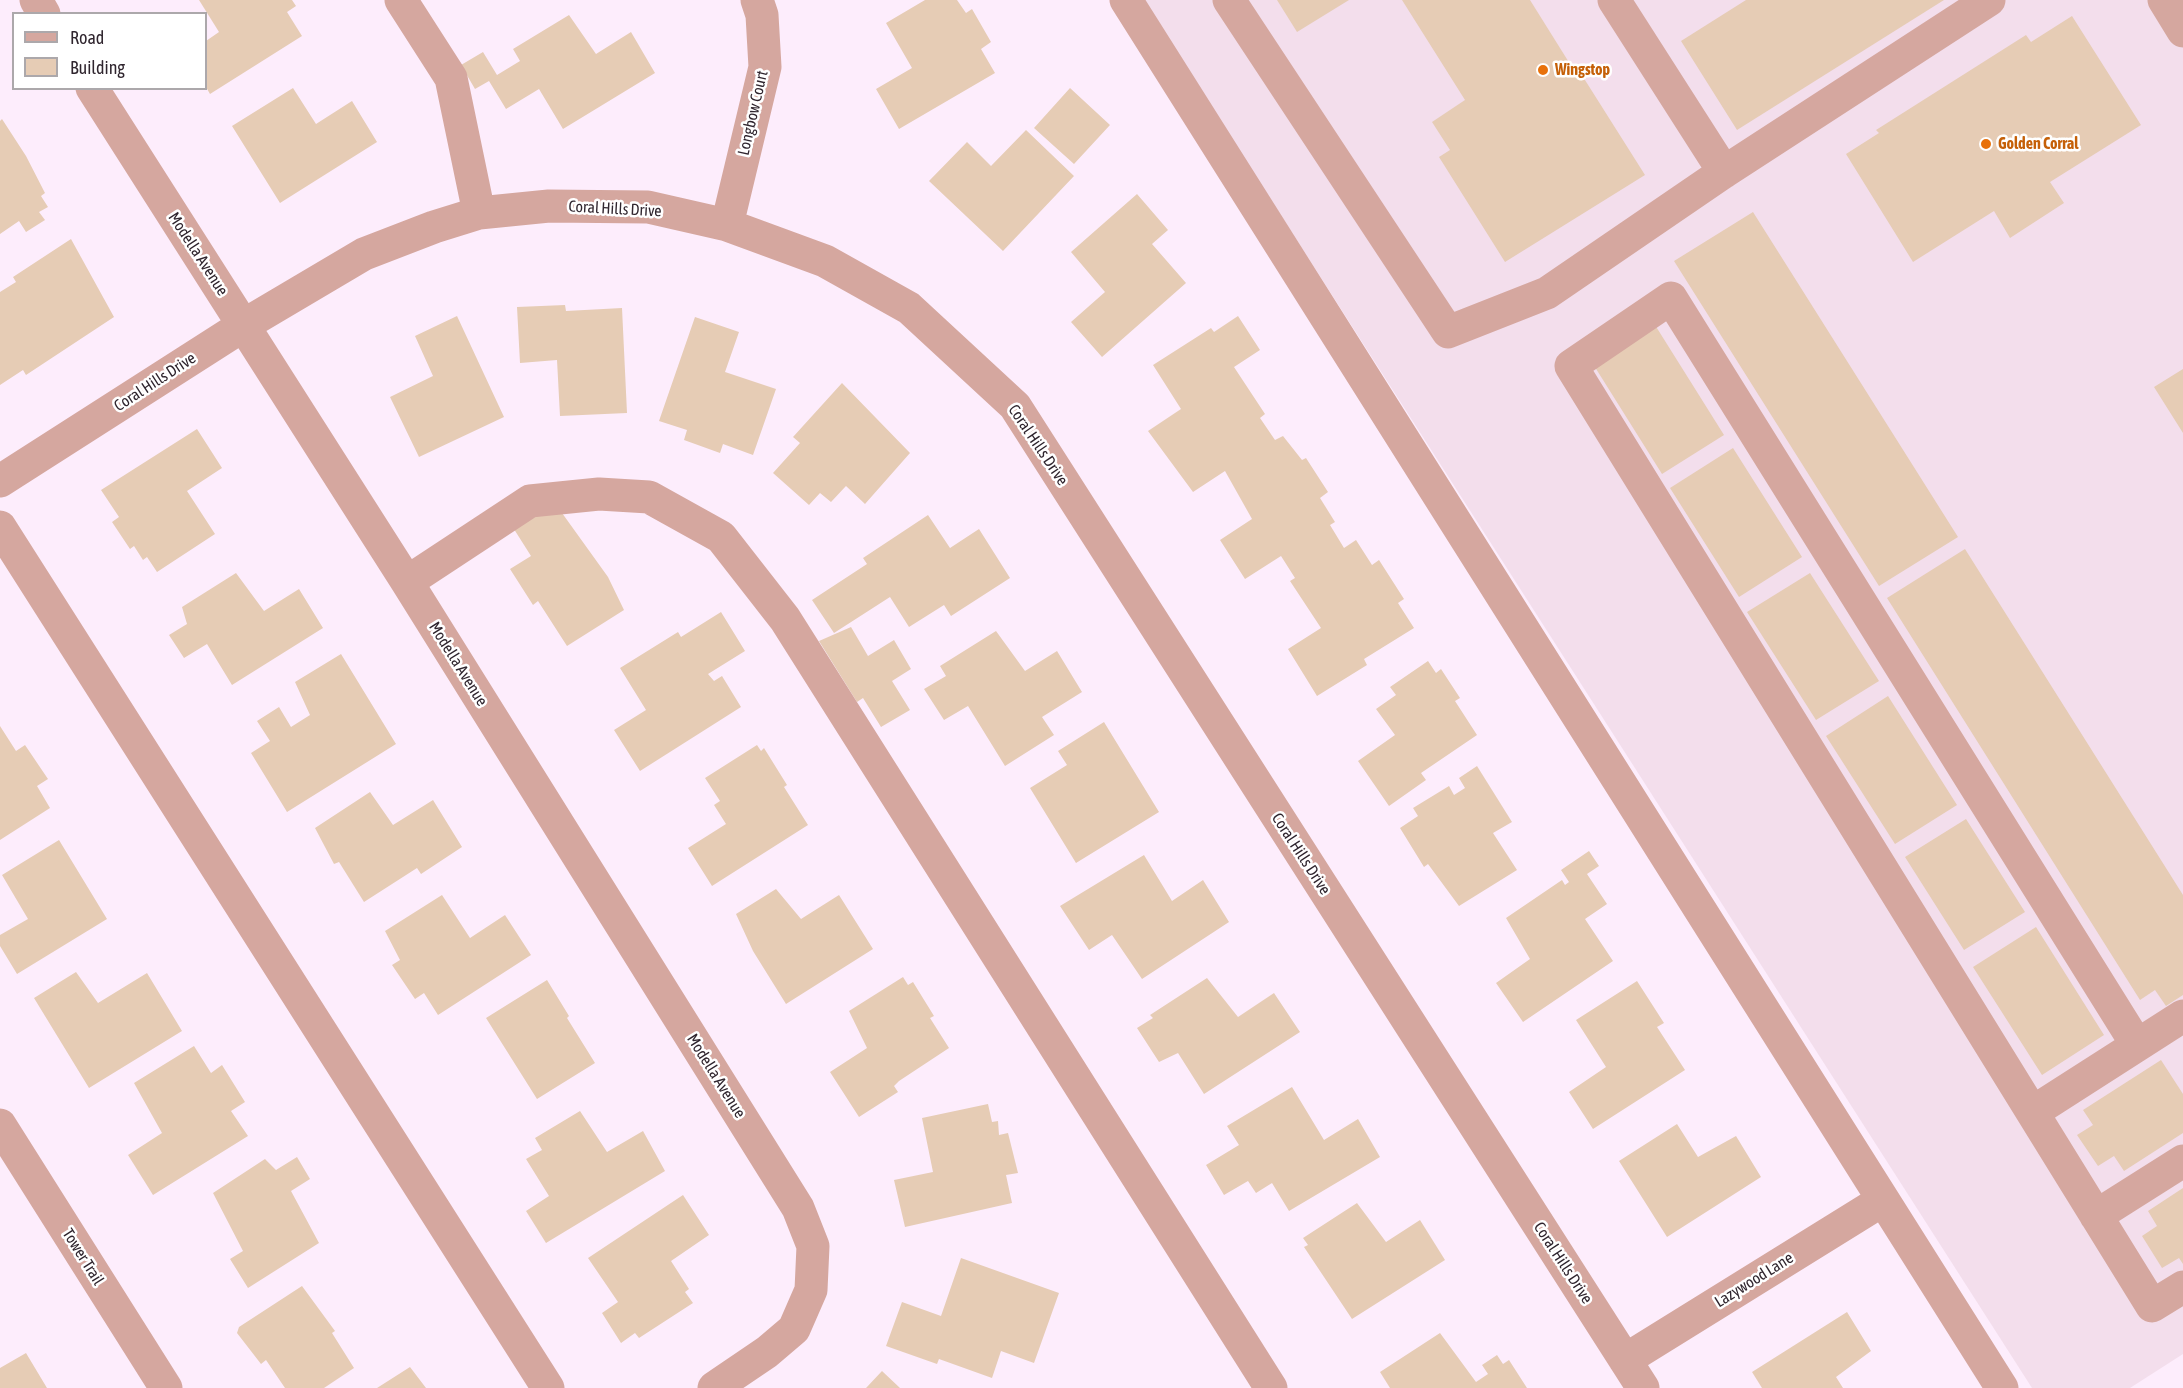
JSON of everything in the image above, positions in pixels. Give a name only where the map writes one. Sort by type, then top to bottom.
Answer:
[{"type":"street","points":[[401,0],[451,78],[479,213]]},
{"type":"street","name":"Longbow Court","points":[[727,225],[765,67],[762,15],[757,0]]},
{"type":"street","points":[[1125,0],[2002,1388]]},
{"type":"street","points":[[1229,0],[1448,332],[1547,293],[1724,172],[1989,0]]},
{"type":"street","points":[[2164,0],[2183,31]]},
{"type":"street","points":[[1616,1],[1724,172]]},
{"type":"street","name":"Modella Avenue","points":[[93,90],[407,582],[798,1208],[813,1246],[811,1290],[794,1329],[767,1352],[714,1388]]},
{"type":"street","name":"Coral Hills Drive","points":[[0,481],[244,325],[364,254],[434,227],[479,213],[549,206],[648,207],[727,225],[825,261],[909,308],[1015,406],[1643,1388]]},
{"type":"street","points":[[2137,1045],[1671,298],[1571,366],[2152,1306],[2183,1287]]},
{"type":"street","points":[[407,582],[530,501],[599,494],[649,498],[721,537],[785,619],[1271,1388]]},
{"type":"street","points":[[0,526],[548,1388]]},
{"type":"street","points":[[2033,1112],[2183,1016]]},
{"type":"street","name":"Tower Trail","points":[[0,1125],[166,1388]]},
{"type":"street","points":[[2096,1216],[2183,1161]]},
{"type":"street","name":"Lazywood Lane","points":[[1625,1360],[1883,1200]]},
{"type":"shaded area","points":[[1143,0],[2183,0],[2183,1354],[2130,1388],[2032,1388]]},
{"type":"building","points":[[199,0],[292,0],[296,6],[287,12],[302,36],[210,94],[207,89],[207,40],[219,32]]},
{"type":"building","points":[[925,0],[957,0],[966,13],[972,9],[991,42],[981,49],[995,73],[899,129],[876,89],[912,68],[886,23]]},
{"type":"building","points":[[1277,0],[1349,0],[1297,32]]},
{"type":"building","points":[[1402,0],[1530,0],[1575,72],[1578,69],[1645,175],[1505,262],[1439,157],[1450,150],[1432,122],[1465,100]]},
{"type":"building","points":[[1746,0],[1944,0],[1737,130],[1681,41]]},
{"type":"building","points":[[569,15],[596,54],[631,32],[655,73],[563,129],[539,89],[506,109],[489,81],[475,89],[461,65],[483,52],[497,75],[520,61],[513,49]]},
{"type":"building","name":"Golden Corral","points":[[2072,16],[2141,125],[2050,182],[2064,203],[2010,238],[1994,211],[1913,262],[1846,154],[1879,133],[1876,130],[2026,35],[2031,42]]},
{"type":"building","points":[[293,88],[316,124],[352,101],[377,142],[280,203],[232,126]]},
{"type":"building","points":[[1070,88],[1110,125],[1074,164],[1034,128]]},
{"type":"building","points":[[2,119],[26,156],[45,193],[41,196],[48,207],[39,212],[45,220],[26,232],[19,221],[0,234],[0,121]]},
{"type":"building","points":[[1026,130],[1074,176],[1003,251],[929,181],[967,142],[991,166]]},
{"type":"building","points":[[1137,194],[1168,230],[1152,244],[1186,283],[1102,357],[1071,322],[1105,292],[1071,252]]},
{"type":"building","points":[[1753,212],[1958,537],[1879,586],[1674,261]]},
{"type":"building","points":[[71,239],[114,317],[26,375],[23,370],[0,385],[0,292],[16,282],[13,277]]},
{"type":"building","points":[[565,305],[566,311],[622,308],[627,413],[560,416],[557,360],[520,363],[517,307]]},
{"type":"building","points":[[457,316],[504,417],[419,457],[390,397],[433,376],[415,336]]},
{"type":"building","points":[[1238,316],[1260,350],[1234,367],[1265,414],[1260,418],[1275,440],[1283,436],[1302,460],[1306,458],[1328,492],[1320,498],[1335,522],[1330,525],[1344,548],[1356,540],[1372,565],[1379,560],[1404,599],[1398,603],[1414,628],[1364,659],[1367,665],[1317,696],[1288,649],[1321,628],[1290,581],[1295,578],[1281,556],[1245,579],[1220,540],[1252,519],[1225,471],[1193,492],[1148,431],[1181,409],[1153,365],[1211,328],[1214,332]]},
{"type":"building","points":[[695,317],[739,332],[725,372],[776,389],[753,455],[723,444],[720,453],[684,440],[687,430],[659,421]]},
{"type":"building","points":[[1655,325],[1724,435],[1662,474],[1593,364]]},
{"type":"building","points":[[2183,369],[2183,433],[2154,387]]},
{"type":"building","points":[[842,383],[910,453],[865,504],[846,486],[831,502],[820,493],[809,505],[773,473],[800,443],[793,437]]},
{"type":"building","points":[[197,429],[222,468],[187,491],[215,534],[157,572],[147,557],[143,560],[134,546],[130,549],[112,522],[119,517],[101,490]]},
{"type":"building","points":[[1733,448],[1802,557],[1739,597],[1670,488]]},
{"type":"building","points":[[557,506],[608,577],[624,610],[567,646],[538,601],[533,605],[510,569],[531,556],[512,526]]},
{"type":"building","points":[[928,515],[950,548],[979,529],[1010,578],[951,616],[944,605],[909,627],[890,597],[834,633],[812,600],[867,564],[863,558]]},
{"type":"building","points":[[1965,549],[2183,895],[2183,995],[2166,1006],[2155,990],[2140,1000],[1887,598]]},
{"type":"building","points":[[236,573],[264,611],[299,589],[323,628],[232,685],[207,644],[184,658],[169,635],[187,624],[182,607]]},
{"type":"building","points":[[1810,573],[1879,681],[1816,720],[1747,612]]},
{"type":"building","points":[[721,612],[745,651],[708,674],[714,681],[722,676],[741,707],[640,771],[614,730],[646,710],[620,668],[678,632],[681,637]]},
{"type":"building","points":[[851,627],[868,656],[894,640],[911,669],[892,681],[910,710],[881,727],[863,698],[857,702],[819,641]]},
{"type":"building","points":[[996,631],[1025,671],[1057,651],[1082,692],[1042,717],[1054,735],[1005,766],[968,706],[944,720],[924,689],[946,676],[940,666]]},
{"type":"building","points":[[341,654],[396,744],[287,812],[251,753],[270,741],[257,721],[279,707],[291,727],[310,715],[295,682]]},
{"type":"building","points":[[1428,661],[1436,673],[1441,669],[1460,698],[1455,701],[1477,735],[1421,773],[1426,780],[1389,806],[1358,761],[1395,735],[1376,709],[1396,695],[1390,687]]},
{"type":"building","points":[[1888,696],[1957,805],[1895,844],[1826,736]]},
{"type":"building","points":[[1104,722],[1159,812],[1076,863],[1030,788],[1067,765],[1058,751]]},
{"type":"building","points":[[0,726],[16,751],[25,745],[48,779],[37,786],[50,808],[0,840]]},
{"type":"building","points":[[757,745],[761,751],[764,748],[787,785],[784,787],[808,825],[712,886],[688,848],[726,824],[714,805],[720,801],[705,778]]},
{"type":"building","points":[[1477,766],[1512,822],[1493,833],[1517,870],[1459,906],[1428,864],[1424,867],[1400,828],[1418,816],[1413,808],[1449,786],[1454,795],[1465,788],[1459,778]]},
{"type":"building","points":[[370,792],[393,825],[433,800],[462,847],[421,874],[417,868],[364,902],[339,862],[334,864],[315,828]]},
{"type":"building","points":[[1966,819],[2025,912],[1964,950],[1905,857]]},
{"type":"building","points":[[59,840],[107,919],[17,974],[0,946],[0,935],[28,919],[2,875]]},
{"type":"building","points":[[1589,851],[1599,866],[1587,874],[1607,904],[1585,919],[1613,961],[1523,1022],[1496,983],[1530,959],[1506,918],[1562,880],[1565,885],[1569,882],[1561,870]]},
{"type":"building","points":[[1144,855],[1172,901],[1203,880],[1229,922],[1142,979],[1112,935],[1089,950],[1060,906]]},
{"type":"building","points":[[776,889],[801,919],[839,895],[873,949],[786,1004],[753,951],[736,914]]},
{"type":"building","points":[[442,895],[470,938],[505,915],[531,955],[438,1015],[424,993],[415,999],[392,965],[400,960],[385,931]]},
{"type":"building","points":[[2036,927],[2104,1035],[2042,1075],[1973,967]]},
{"type":"building","points":[[76,972],[98,1003],[147,973],[182,1031],[89,1088],[34,998]]},
{"type":"building","points":[[903,977],[908,985],[913,982],[934,1016],[930,1018],[949,1048],[899,1081],[894,1086],[898,1092],[859,1117],[830,1072],[867,1048],[849,1011]]},
{"type":"building","points":[[1207,978],[1238,1017],[1274,993],[1300,1032],[1204,1094],[1178,1053],[1159,1062],[1137,1028],[1153,1018],[1150,1015]]},
{"type":"building","points":[[547,980],[595,1063],[537,1099],[486,1018]]},
{"type":"building","points":[[1637,981],[1664,1023],[1657,1027],[1685,1070],[1593,1129],[1569,1092],[1606,1067],[1576,1020]]},
{"type":"building","points":[[194,1046],[211,1073],[222,1065],[245,1102],[231,1111],[248,1136],[153,1195],[128,1155],[162,1133],[134,1083]]},
{"type":"building","points":[[2161,1060],[2183,1094],[2183,1133],[2124,1171],[2114,1156],[2098,1166],[2077,1135],[2093,1125],[2083,1110]]},
{"type":"building","points":[[1292,1087],[1324,1140],[1358,1119],[1380,1157],[1289,1211],[1272,1183],[1256,1193],[1248,1181],[1224,1195],[1206,1165],[1239,1145],[1227,1126]]},
{"type":"building","points":[[988,1104],[992,1122],[998,1121],[999,1135],[1008,1133],[1018,1173],[1006,1175],[1012,1203],[905,1227],[894,1180],[933,1172],[922,1118]]},
{"type":"building","points":[[580,1111],[607,1152],[643,1131],[665,1171],[546,1243],[526,1211],[549,1196],[526,1159],[542,1150],[535,1138]]},
{"type":"building","points":[[1677,1124],[1698,1157],[1736,1136],[1761,1177],[1667,1237],[1619,1161]]},
{"type":"building","points":[[297,1157],[310,1179],[291,1191],[319,1243],[248,1288],[230,1259],[243,1251],[213,1193],[265,1159],[276,1170]]},
{"type":"building","points":[[2183,1188],[2183,1264],[2179,1258],[2162,1268],[2142,1236],[2157,1226],[2148,1211]]},
{"type":"building","points":[[683,1195],[709,1235],[671,1261],[689,1289],[685,1292],[693,1303],[639,1338],[635,1333],[621,1343],[602,1313],[618,1302],[588,1258]]},
{"type":"building","points":[[1357,1203],[1386,1242],[1420,1220],[1445,1260],[1352,1319],[1304,1247],[1308,1245],[1303,1238]]},
{"type":"building","points":[[961,1258],[1059,1293],[1034,1363],[1001,1351],[992,1378],[939,1359],[937,1364],[886,1346],[902,1302],[941,1316]]},
{"type":"building","points":[[302,1286],[335,1331],[332,1333],[354,1368],[324,1388],[285,1388],[266,1360],[261,1364],[237,1333],[239,1327]]},
{"type":"building","points":[[1847,1312],[1871,1351],[1836,1377],[1843,1388],[1762,1388],[1752,1372]]},
{"type":"building","points":[[1440,1333],[1476,1382],[1488,1374],[1482,1365],[1497,1355],[1503,1364],[1509,1360],[1527,1388],[1390,1388],[1380,1372]]},
{"type":"building","points":[[26,1353],[47,1388],[0,1388],[0,1368]]},
{"type":"building","points":[[410,1367],[426,1388],[377,1388]]},
{"type":"building","points":[[882,1371],[900,1388],[866,1388]]},
{"type":"place","name":"Wingstop","points":[[1543,70]]},
{"type":"place","name":"Golden Corral","points":[[1986,144]]}]
